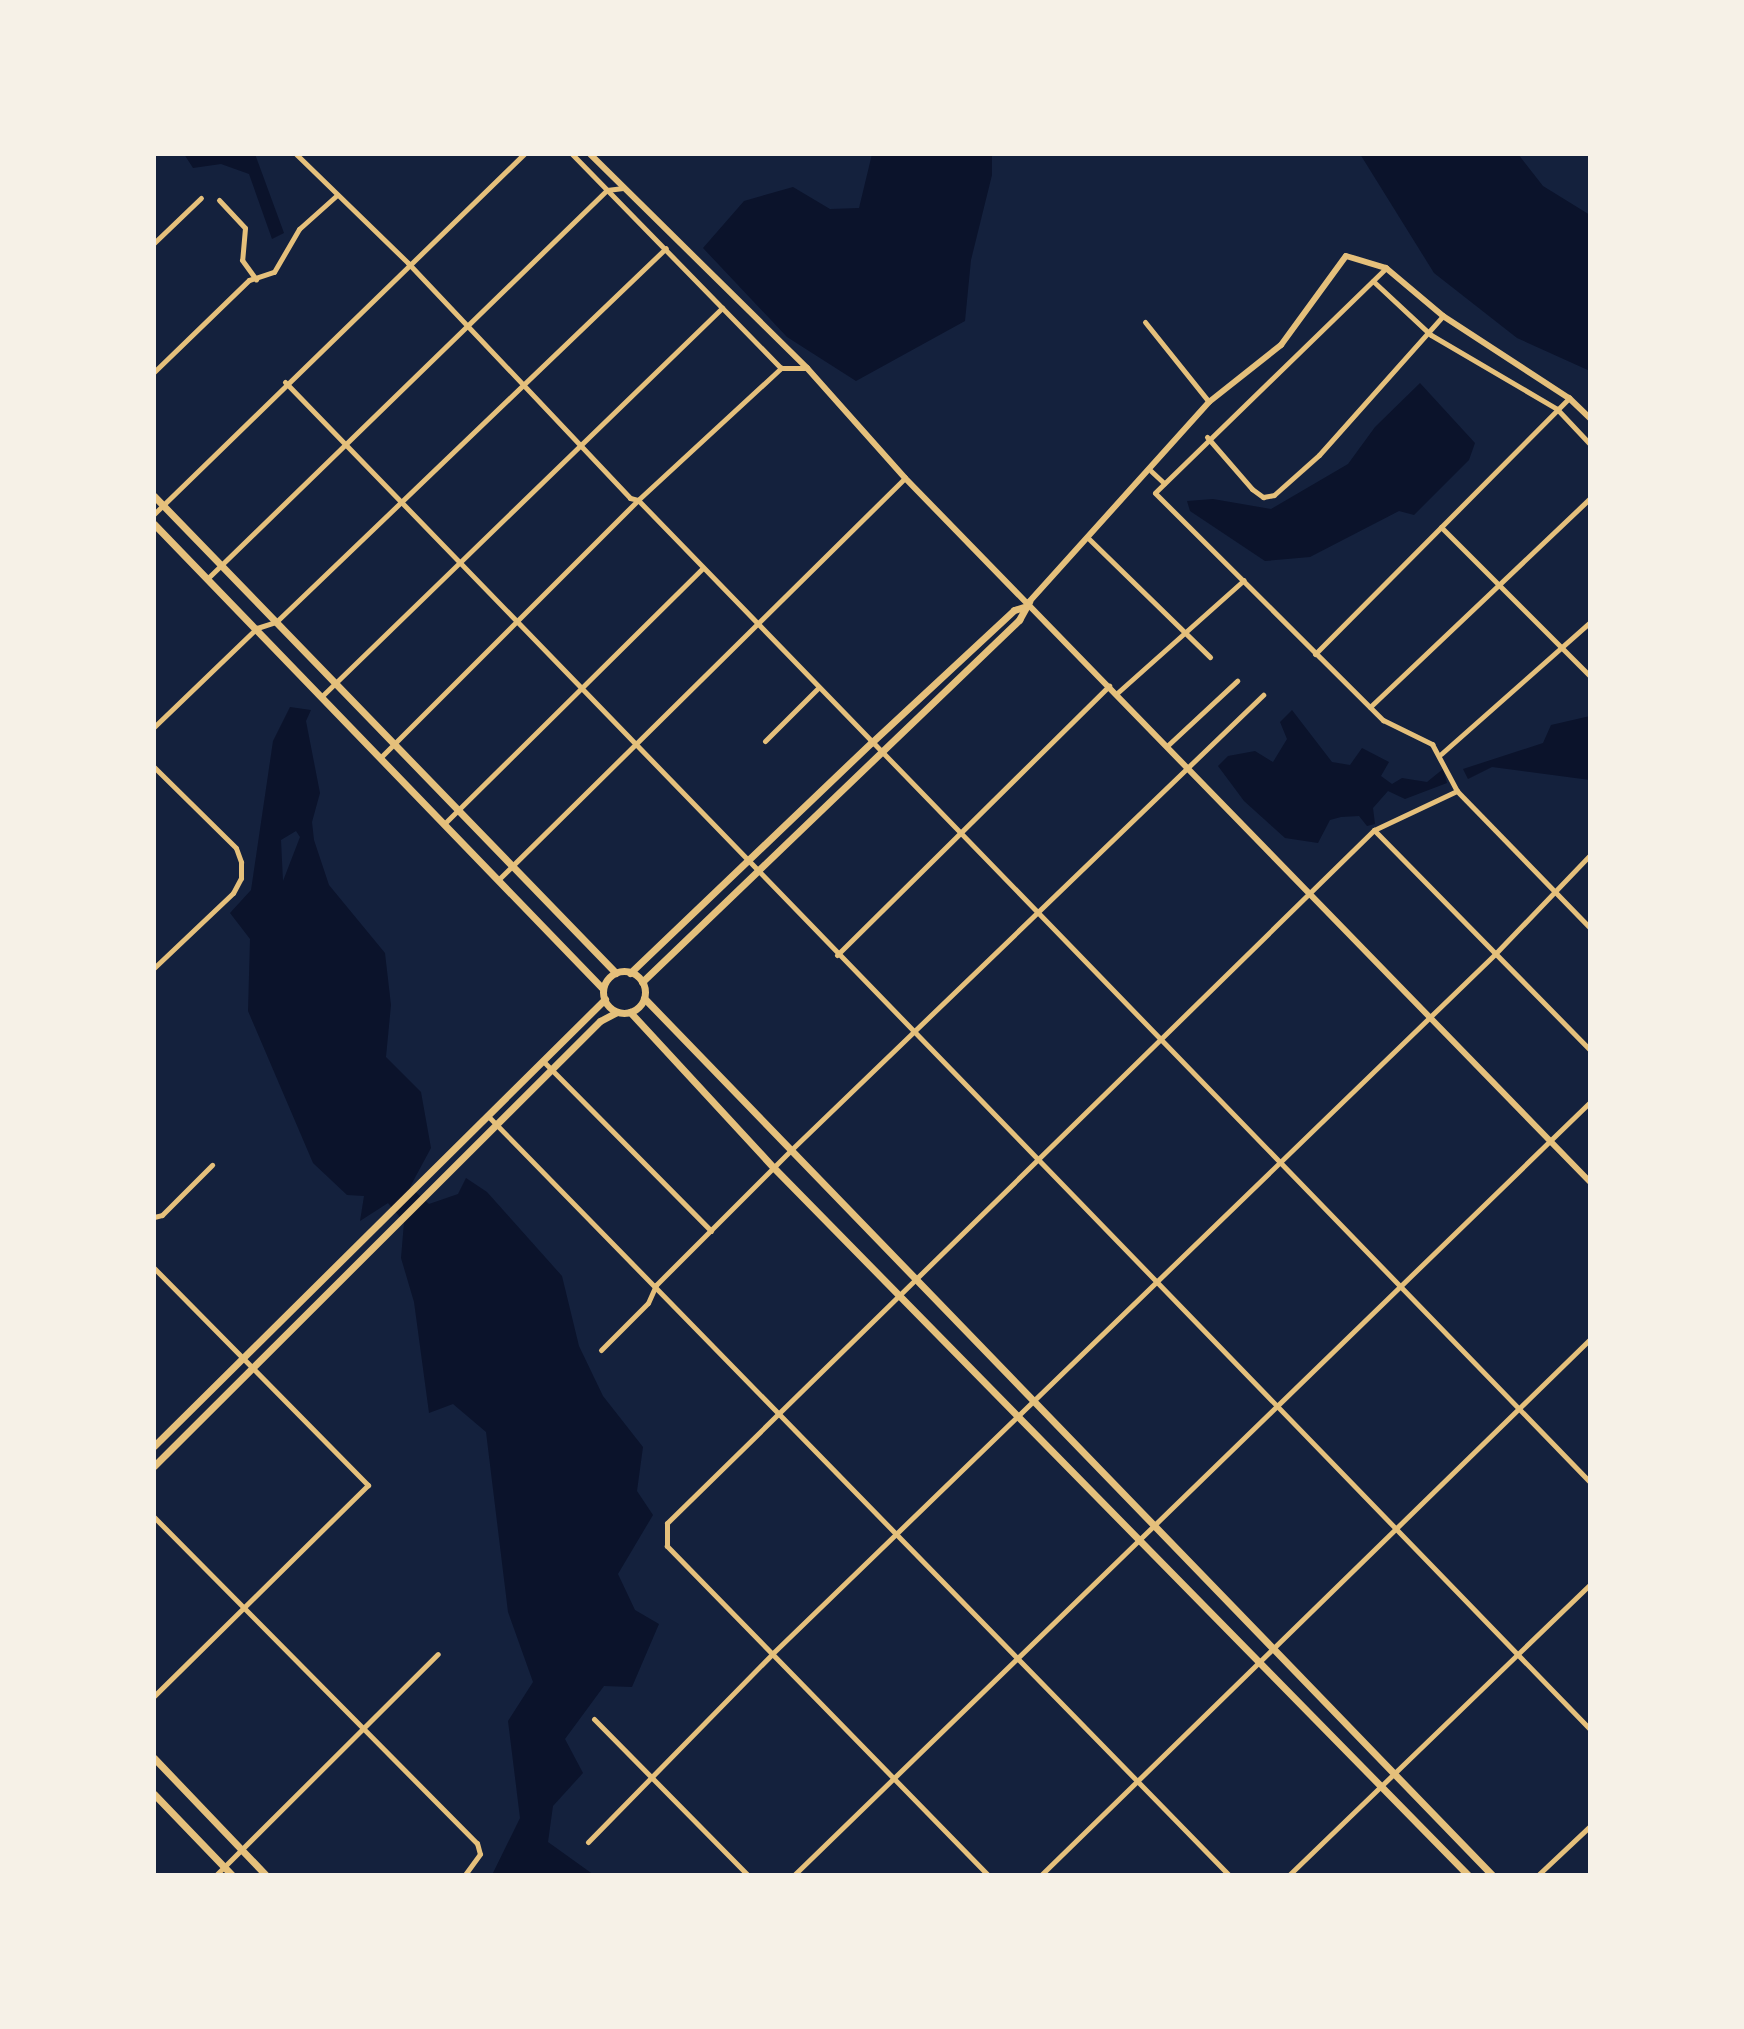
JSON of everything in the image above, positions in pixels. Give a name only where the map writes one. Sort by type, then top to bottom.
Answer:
[{"type":"main road","points":[[154,496],[509,867],[616,973],[630,973],[642,982],[644,998],[1492,1875]]},
{"type":"main road","points":[[154,524],[209,577],[603,989],[605,999],[617,1012]]},
{"type":"main road","points":[[630,973],[1014,610],[1027,604]]},
{"type":"main road","points":[[642,982],[1019,620],[1027,604]]},
{"type":"main road","points":[[603,989],[616,973]]},
{"type":"main road","points":[[154,1466],[552,1070],[617,1012],[630,1012],[644,998]]},
{"type":"main road","points":[[154,1446],[410,1187],[488,1116],[605,999]]},
{"type":"main road","points":[[630,1012],[774,1168],[1141,1538],[1260,1665],[1468,1875]]},
{"type":"main road","points":[[154,1758],[266,1875]]},
{"type":"main road","points":[[154,1794],[232,1875]]},
{"type":"street","points":[[154,514],[285,382],[524,154]]},
{"type":"street","points":[[572,154],[781,368]]},
{"type":"street","points":[[590,154],[807,368],[905,478],[1590,1182]]},
{"type":"street","points":[[297,155],[408,263],[578,444],[638,500],[817,689],[959,832],[1035,915],[1160,1038],[1590,1482]]},
{"type":"street","points":[[209,577],[607,190],[623,188]]},
{"type":"street","points":[[154,372],[249,280],[274,272],[299,229],[337,195]]},
{"type":"street","points":[[154,243],[201,198]]},
{"type":"street","points":[[219,200],[245,228],[242,260],[256,280]]},
{"type":"street","points":[[154,727],[257,628],[276,622],[666,248]]},
{"type":"street","points":[[1027,604],[1151,471],[1209,402],[1281,345],[1346,256],[1370,260],[1386,268],[1443,316],[1569,398],[1590,418]]},
{"type":"street","points":[[1386,268],[1271,383],[1207,437],[1155,493],[1370,707],[1441,754],[1457,791],[1590,928]]},
{"type":"street","points":[[1373,281],[1431,335],[1557,409],[1590,444]]},
{"type":"street","points":[[321,697],[578,444],[722,308]]},
{"type":"street","points":[[1207,437],[1252,489],[1263,497],[1274,495],[1431,335],[1443,316]]},
{"type":"street","points":[[1145,322],[1209,402]]},
{"type":"street","points":[[380,758],[638,500],[781,368],[807,368]]},
{"type":"street","points":[[285,382],[343,446],[635,742],[746,863],[913,1036],[1036,1158],[1277,1410],[1590,1729]]},
{"type":"street","points":[[1315,654],[1569,398]]},
{"type":"street","points":[[1151,471],[1164,483]]},
{"type":"street","points":[[498,880],[905,478]]},
{"type":"street","points":[[1370,707],[1590,498]]},
{"type":"street","points":[[1441,527],[1590,676]]},
{"type":"street","points":[[1087,537],[1181,634],[1210,657]]},
{"type":"street","points":[[444,824],[702,569]]},
{"type":"street","points":[[1116,694],[1244,579]]},
{"type":"street","points":[[1441,754],[1590,622]]},
{"type":"street","points":[[1167,746],[1237,681]]},
{"type":"street","points":[[837,955],[1109,686]]},
{"type":"street","points":[[765,741],[817,689]]},
{"type":"street","points":[[601,1350],[648,1303],[656,1285],[791,1150],[1190,770],[1263,695]]},
{"type":"street","points":[[154,767],[236,848],[241,862],[241,878],[233,893],[154,968]]},
{"type":"street","points":[[988,1875],[895,1776],[667,1546],[663,1534],[667,1523],[777,1410],[1374,830],[1457,791]]},
{"type":"street","points":[[1374,830],[1590,1050]]},
{"type":"street","points":[[588,1842],[773,1653],[1281,1164],[1429,1015],[1495,954],[1590,855]]},
{"type":"street","points":[[543,1061],[711,1231]]},
{"type":"street","points":[[794,1875],[1016,1656],[1277,1410],[1590,1102]]},
{"type":"street","points":[[488,1116],[1229,1875]]},
{"type":"street","points":[[154,1217],[162,1215],[212,1165]]},
{"type":"street","points":[[154,1268],[368,1485],[245,1610],[154,1696]]},
{"type":"street","points":[[1041,1875],[1397,1532],[1590,1339]]},
{"type":"street","points":[[154,1517],[477,1843],[480,1854],[465,1875]]},
{"type":"street","points":[[1289,1875],[1590,1584]]},
{"type":"street","points":[[216,1875],[438,1654]]},
{"type":"street","points":[[594,1719],[748,1875]]},
{"type":"street","points":[[1538,1875],[1590,1826]]},
{"type":"water","points":[[184,154],[255,154],[284,233],[272,239],[249,174],[221,164],[193,168]]},
{"type":"water","points":[[872,154],[992,154],[992,175],[971,260],[965,321],[856,381],[787,337],[703,248],[744,201],[793,187],[830,209],[859,208]]},
{"type":"water","points":[[1360,154],[1518,154],[1543,186],[1590,215],[1590,371],[1517,338],[1434,273]]},
{"type":"water","points":[[1420,383],[1475,443],[1469,460],[1414,515],[1399,511],[1310,557],[1265,561],[1190,511],[1187,501],[1213,499],[1271,509],[1348,464],[1375,427]]},
{"type":"water","points":[[290,707],[311,710],[306,721],[320,793],[312,822],[314,840],[329,885],[385,953],[391,1005],[386,1057],[421,1092],[431,1148],[410,1187],[429,1204],[458,1194],[466,1178],[487,1192],[562,1276],[579,1346],[603,1396],[643,1447],[637,1491],[653,1515],[618,1574],[635,1610],[659,1624],[632,1687],[604,1686],[565,1739],[583,1773],[553,1806],[548,1842],[594,1875],[492,1875],[520,1818],[508,1721],[533,1682],[508,1612],[486,1432],[453,1404],[429,1413],[414,1302],[401,1258],[404,1222],[388,1203],[360,1221],[364,1196],[347,1195],[313,1163],[248,1011],[250,939],[230,913],[251,890],[273,741]],"holes":[[[296,831],[300,837],[283,881],[281,840]]]},
{"type":"water","points":[[1292,710],[1332,762],[1350,765],[1362,748],[1389,762],[1381,776],[1392,784],[1402,778],[1427,782],[1443,769],[1447,783],[1405,799],[1388,791],[1373,808],[1375,824],[1367,826],[1359,816],[1341,817],[1330,820],[1318,843],[1285,838],[1244,801],[1218,766],[1228,756],[1255,751],[1273,762],[1287,739],[1280,722]]},
{"type":"water","points":[[1590,716],[1590,780],[1492,767],[1468,779],[1463,769],[1543,743],[1551,725]]}]
